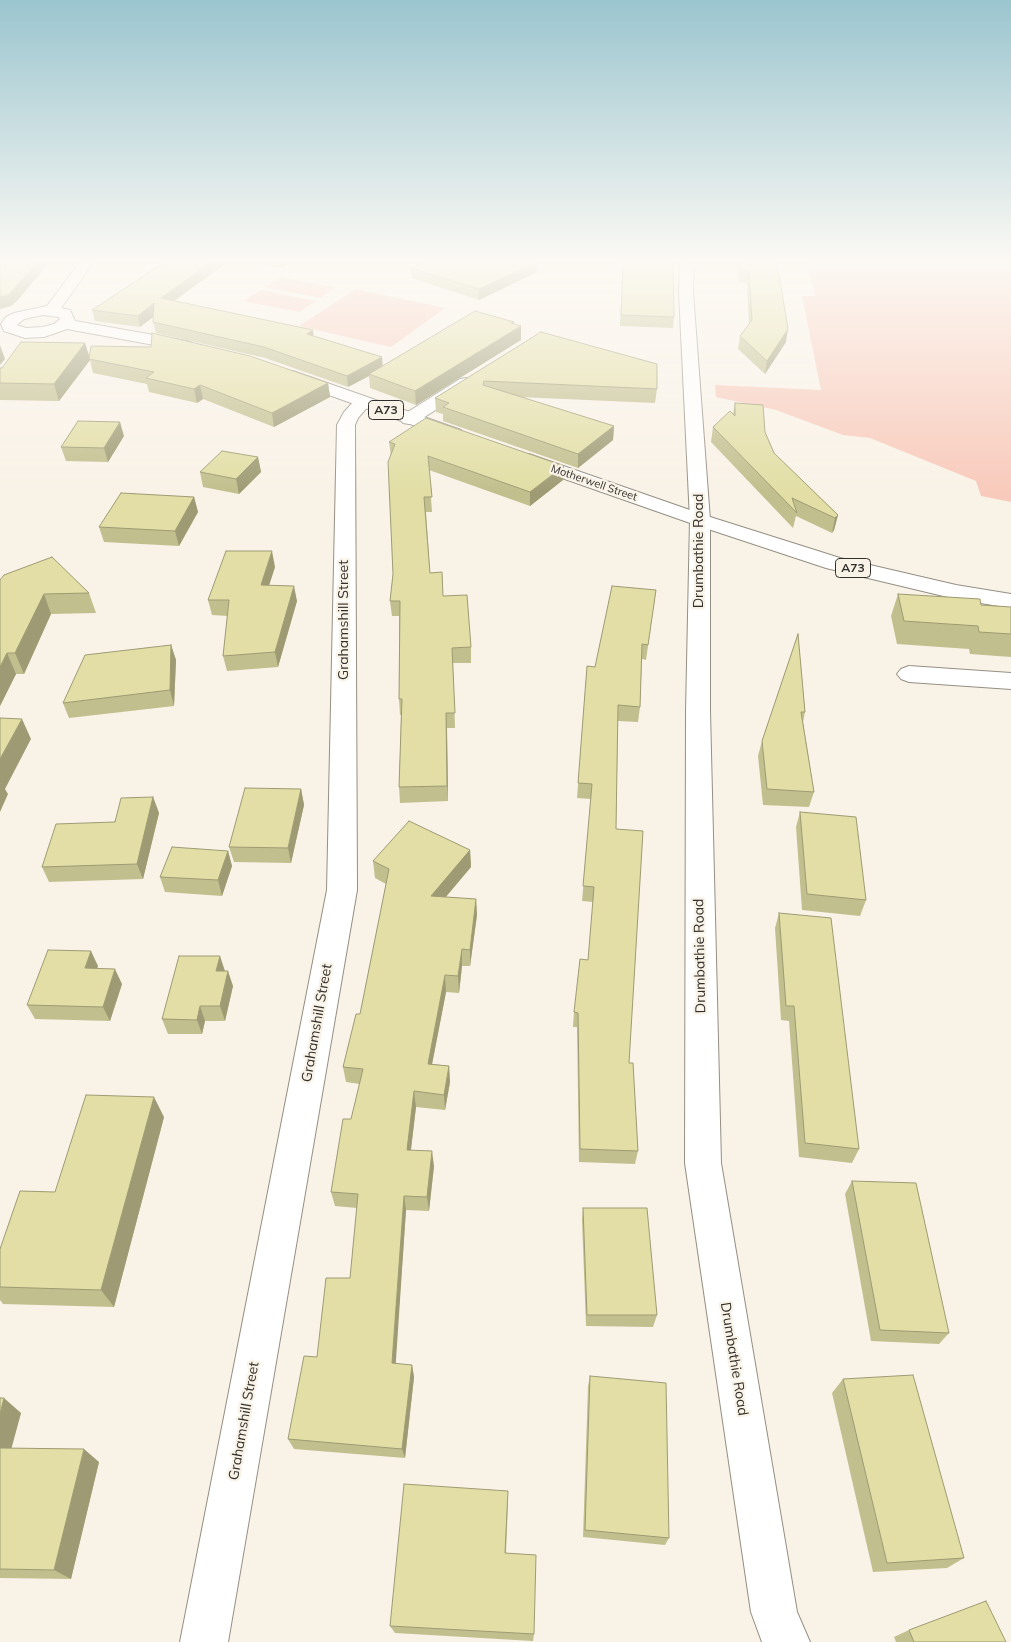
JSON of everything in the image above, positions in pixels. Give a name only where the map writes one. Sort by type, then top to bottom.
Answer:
[{"type":"street","points":[[24,349],[31,340]]},
{"type":"street","points":[[149,340],[200,349]]},
{"type":"street","name":"Drumbathie Road","points":[[689,340],[700,520],[698,711],[703,1163],[774,1612],[786,1642]]},
{"type":"street","name":"A73","points":[[280,372],[475,441]]},
{"type":"street","points":[[409,418],[484,372]]},
{"type":"street","name":"Grahamshill Street","points":[[204,1642],[342,890],[346,425],[350,416],[363,402]]},
{"type":"street","name":"Motherwell Street","points":[[512,454],[700,520],[843,566],[956,592],[1011,601]]},
{"type":"street","points":[[909,674],[1011,681]]},
{"type":"shaded area","points":[[359,340],[401,340],[391,347]]},
{"type":"shaded area","points":[[811,340],[1011,340],[1011,502],[981,496],[976,481],[870,438],[843,435],[776,410],[716,397],[715,385],[821,390]]},
{"type":"building","points":[[152,340],[180,340],[250,356],[328,383],[272,413],[200,385],[194,389],[146,378],[154,372],[89,359],[91,346],[151,347]]},
{"type":"building","points":[[231,340],[325,340],[382,357],[347,376],[264,347]]},
{"type":"building","points":[[427,340],[499,340],[415,391],[369,374]]},
{"type":"building","points":[[529,340],[569,340],[657,364],[657,389],[484,381],[483,385],[614,426],[578,454],[443,407],[449,403],[435,398]]},
{"type":"building","points":[[744,340],[781,340],[767,361]]},
{"type":"building","points":[[21,342],[85,343],[54,384],[0,383],[0,368],[2,368]]},
{"type":"building","points":[[735,403],[763,405],[765,432],[774,453],[838,515],[835,518],[792,498],[797,513],[713,427],[730,411],[735,416]]},
{"type":"building","points":[[426,418],[564,466],[530,492],[428,456],[432,497],[424,497],[430,573],[442,572],[443,596],[467,595],[471,647],[452,648],[455,713],[446,713],[447,786],[399,787],[402,699],[399,699],[400,601],[390,601],[393,574],[388,462],[395,444],[389,442]]},
{"type":"building","points":[[78,421],[120,422],[104,448],[61,447]]},
{"type":"building","points":[[222,451],[258,457],[236,479],[200,472]]},
{"type":"building","points":[[121,493],[194,497],[175,531],[99,527]]},
{"type":"building","points":[[226,551],[272,551],[261,585],[294,586],[275,652],[223,656],[229,600],[208,600]]},
{"type":"building","points":[[52,557],[89,593],[44,594],[15,653],[7,653],[0,667],[0,580],[4,575]]},
{"type":"building","points":[[612,586],[656,590],[648,645],[642,644],[640,707],[618,705],[616,829],[643,831],[629,1063],[633,1063],[638,1151],[580,1149],[578,1013],[574,1012],[580,959],[588,960],[594,887],[583,886],[592,784],[578,783],[587,666],[595,667]]},
{"type":"building","points":[[898,594],[980,599],[981,605],[1011,607],[1011,634],[979,632],[978,626],[904,621]]},
{"type":"building","points":[[798,634],[805,712],[801,712],[814,792],[767,789],[762,741]]},
{"type":"building","points":[[171,645],[170,690],[63,703],[85,655]]},
{"type":"building","points":[[0,718],[22,719],[0,759]]},
{"type":"building","points":[[245,788],[301,789],[288,848],[229,847]]},
{"type":"building","points":[[153,797],[137,864],[42,867],[56,824],[115,822],[121,798]]},
{"type":"building","points":[[800,812],[856,817],[866,900],[807,894]]},
{"type":"building","points":[[409,821],[470,850],[431,896],[476,899],[470,950],[462,949],[458,976],[445,975],[428,1064],[449,1066],[444,1095],[414,1091],[407,1150],[432,1151],[427,1197],[404,1196],[392,1363],[412,1365],[402,1449],[288,1439],[304,1356],[317,1357],[326,1278],[350,1278],[358,1194],[331,1192],[343,1119],[351,1119],[363,1069],[343,1067],[356,1014],[360,1014],[389,869],[373,861]]},
{"type":"building","points":[[172,847],[228,851],[218,880],[160,877]]},
{"type":"building","points":[[779,913],[831,918],[859,1149],[805,1143],[794,1006],[786,1006]]},
{"type":"building","points":[[48,950],[91,951],[85,968],[115,969],[103,1007],[27,1005]]},
{"type":"building","points":[[179,956],[220,956],[216,971],[228,971],[220,1006],[200,1006],[197,1020],[162,1019]]},
{"type":"building","points":[[86,1095],[154,1097],[101,1290],[0,1287],[0,1249],[20,1191],[55,1192]]},
{"type":"building","points":[[852,1181],[916,1183],[949,1333],[880,1330]]},
{"type":"building","points":[[583,1208],[647,1208],[657,1315],[587,1315]]},
{"type":"building","points":[[913,1375],[964,1558],[887,1563],[843,1379]]},
{"type":"building","points":[[590,1376],[666,1383],[669,1538],[585,1530]]},
{"type":"building","points":[[0,1398],[4,1398],[0,1414]]},
{"type":"building","points":[[0,1448],[84,1449],[54,1570],[0,1569]]},
{"type":"building","points":[[404,1484],[508,1491],[505,1553],[536,1555],[534,1634],[390,1626]]},
{"type":"building","points":[[986,1601],[1006,1642],[914,1642],[909,1630]]}]
